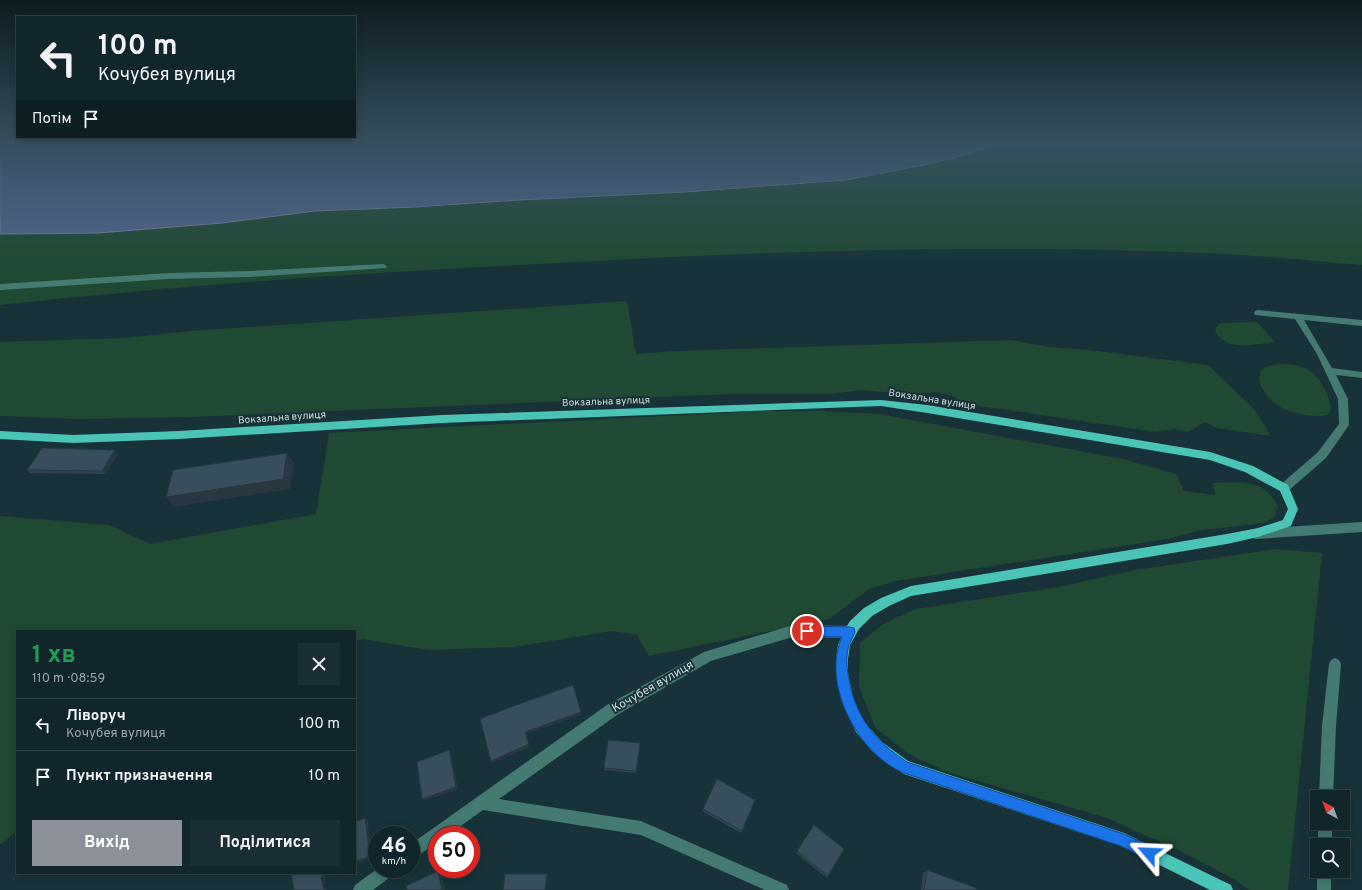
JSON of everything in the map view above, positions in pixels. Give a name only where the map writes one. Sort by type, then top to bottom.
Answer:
[{"type":"main road","name":"Вокзальна вулиця","points":[[0,435],[73,439],[172,436],[442,419],[881,403],[927,408],[1210,456],[1249,469],[1284,488]]},
{"type":"main road","points":[[1226,890],[1124,840],[904,767],[884,754],[868,737],[856,720],[846,694],[841,669],[842,649],[850,632],[865,615],[886,600],[911,591],[1093,563],[1270,530],[1287,523],[1293,510],[1284,488]]},
{"type":"street","points":[[0,287],[170,276],[249,274],[383,266]]},
{"type":"street","points":[[1258,313],[1362,323]]},
{"type":"street","points":[[1284,488],[1322,455],[1344,425],[1343,399],[1321,354],[1298,317]]},
{"type":"street","points":[[1330,371],[1362,375]]},
{"type":"street","points":[[1244,535],[1362,527]]},
{"type":"street","name":"Кочубея вулиця","points":[[420,846],[612,710],[708,656],[792,631],[850,632]]},
{"type":"street","points":[[1326,790],[1329,726],[1335,664]]},
{"type":"street","points":[[480,803],[641,828],[782,890]]},
{"type":"street","points":[[360,890],[377,878]]},
{"type":"street","points":[[1324,878],[1324,890]]},
{"type":"green space","points":[[785,185],[1362,185],[1362,265],[1225,254],[1119,250],[862,250],[605,260],[324,277],[195,286],[0,305],[0,234],[98,233],[222,223],[315,211],[685,192]]},
{"type":"green space","points":[[627,301],[636,354],[676,351],[1012,340],[1048,347],[1089,350],[1208,365],[1254,409],[1271,436],[1217,428],[1205,422],[1188,432],[1174,429],[1156,432],[967,404],[952,396],[937,392],[907,394],[860,390],[833,394],[732,394],[192,417],[79,419],[0,416],[0,342],[124,338],[191,331]]},
{"type":"green space","points":[[1257,322],[1275,342],[1252,345],[1230,344],[1223,341],[1215,331],[1220,323]]},
{"type":"green space","points":[[1290,364],[1305,368],[1316,376],[1325,389],[1330,402],[1331,408],[1328,415],[1309,416],[1295,413],[1283,408],[1269,399],[1262,389],[1259,378],[1260,373],[1263,369],[1271,365]]},
{"type":"green space","points":[[765,411],[825,411],[879,414],[1123,459],[1176,474],[1184,491],[1215,495],[1213,483],[1233,482],[1251,484],[1259,486],[1266,491],[1273,498],[1278,507],[1274,517],[1265,523],[1202,530],[1167,539],[896,581],[869,589],[829,619],[649,656],[637,635],[613,631],[513,647],[429,650],[363,639],[356,641],[356,630],[16,630],[16,832],[0,845],[0,516],[109,525],[150,544],[316,514],[329,433]]},
{"type":"green space","points":[[1275,549],[1322,553],[1288,890],[1249,890],[1234,879],[1180,851],[1107,818],[947,772],[907,753],[875,727],[859,687],[860,643],[883,624],[915,609],[1059,587],[1135,570]]},
{"type":"water","points":[[0,185],[785,185],[685,192],[315,211],[222,223],[98,233],[0,234]]},
{"type":"building","points":[[42,448],[115,450],[102,471],[27,470]]},
{"type":"building","points":[[287,453],[283,479],[166,497],[173,470]]},
{"type":"building","points":[[573,685],[581,712],[525,732],[529,744],[491,761],[480,719]]},
{"type":"building","points":[[608,740],[640,743],[636,771],[604,768]]},
{"type":"building","points":[[449,750],[456,787],[422,799],[417,762]]},
{"type":"building","points":[[717,779],[755,800],[742,831],[703,809]]},
{"type":"building","points":[[365,818],[368,841],[368,857],[356,862],[356,822]]},
{"type":"building","points":[[814,825],[844,849],[828,876],[797,851]]},
{"type":"building","points":[[927,870],[976,888],[976,890],[924,890]]},
{"type":"building","points":[[291,874],[327,874],[321,877],[324,890],[294,890]]},
{"type":"building","points":[[505,874],[547,874],[545,890],[503,890]]},
{"type":"building","points":[[428,876],[428,878],[439,878],[442,890],[407,890],[406,886]]},
{"type":"route","points":[[807,631],[850,632],[842,649],[841,669],[846,694],[856,720],[868,737],[884,754],[904,767],[1124,840],[1149,853]]}]
